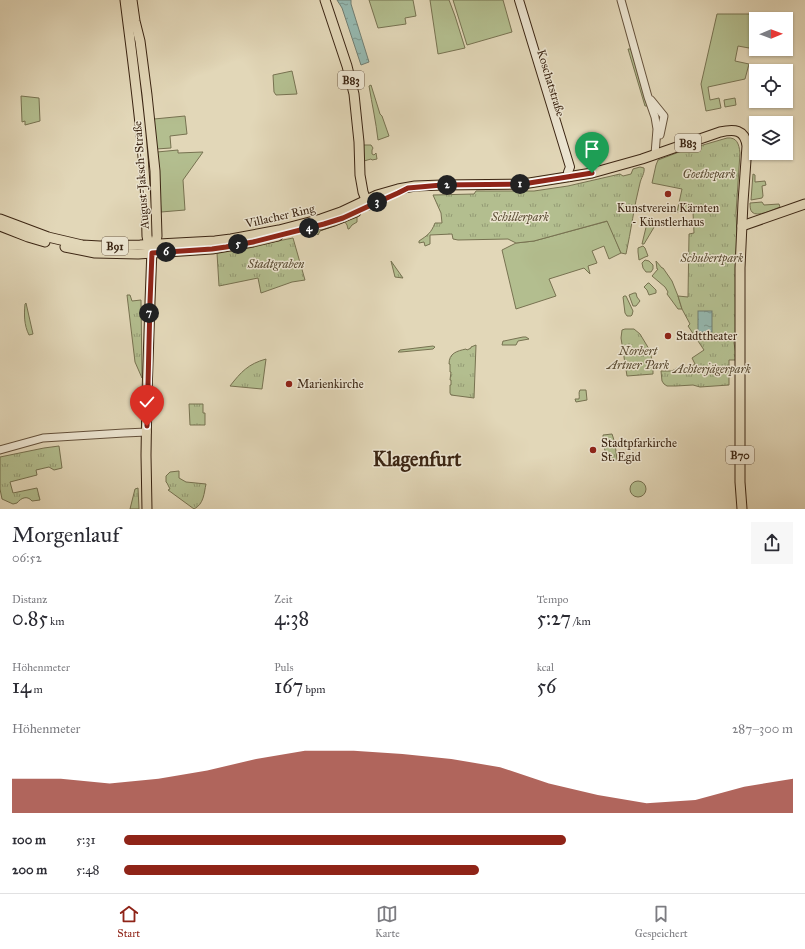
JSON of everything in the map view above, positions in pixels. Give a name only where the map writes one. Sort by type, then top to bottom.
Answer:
[{"type":"main road","name":"August-Jaksch-Straße","points":[[125,0],[139,107],[146,185],[147,236],[152,249]]},
{"type":"main road","name":"August-Jaksch-Straße","points":[[132,0],[140,41],[155,171],[157,236],[152,249]]},
{"type":"main road","name":"B83","points":[[325,0],[352,81],[359,142],[359,164],[356,173],[356,180],[358,193],[364,202]]},
{"type":"main road","name":"Koschatstraße","points":[[514,0],[564,169],[569,174]]},
{"type":"main road","name":"Koschatstraße","points":[[519,0],[570,167],[569,174]]},
{"type":"main road","name":"Villacher Ring","points":[[152,249],[178,243],[231,239],[278,230],[332,215],[390,190],[442,185],[523,184],[569,174],[598,172],[728,130],[739,132],[744,136],[746,141],[747,153],[742,226]]},
{"type":"main road","name":"Villacher Ring","points":[[152,249],[212,249],[253,242],[329,223],[343,218],[364,202]]},
{"type":"main road","points":[[742,226],[805,204]]},
{"type":"main road","name":"B91","points":[[0,219],[48,237],[78,244],[152,249]]},
{"type":"main road","points":[[157,225],[166,237],[178,243]]},
{"type":"main road","name":"B91","points":[[0,226],[28,237],[81,251],[110,254],[152,249]]},
{"type":"main road","name":"B70","points":[[742,226],[740,268],[740,482],[742,509]]},
{"type":"main road","points":[[147,509],[147,432],[152,249]]},
{"type":"street","points":[[621,0],[655,117],[657,129],[655,154]]},
{"type":"street","points":[[648,97],[664,116],[655,154]]},
{"type":"street","points":[[0,450],[43,438],[147,432]]},
{"type":"green space","points":[[369,0],[413,0],[416,16],[405,18],[406,24],[378,28]]},
{"type":"green space","points":[[430,0],[449,0],[465,48],[438,54]]},
{"type":"green space","points":[[453,0],[503,0],[512,32],[467,45]]},
{"type":"green space","points":[[717,14],[749,14],[749,48],[738,46],[735,61],[749,64],[745,79],[708,87],[710,100],[719,98],[721,108],[706,111],[701,84]]},
{"type":"green space","points":[[628,49],[631,49],[648,106],[645,106]]},
{"type":"green space","points":[[292,71],[297,94],[276,95],[274,92],[273,75]]},
{"type":"green space","points":[[371,85],[389,136],[378,140],[369,86]]},
{"type":"green space","points":[[21,96],[39,98],[40,121],[25,125],[25,121],[22,122]]},
{"type":"green space","points":[[735,98],[736,105],[725,107],[724,100]]},
{"type":"green space","points":[[185,116],[187,134],[170,136],[171,148],[156,149],[154,119]]},
{"type":"green space","points":[[727,138],[733,139],[737,142],[740,153],[736,213],[736,328],[734,343],[736,360],[729,360],[729,385],[700,387],[693,385],[667,386],[662,381],[661,371],[672,371],[682,365],[686,370],[695,364],[692,358],[704,350],[688,326],[690,324],[682,309],[678,296],[688,297],[689,234],[694,233],[693,212],[677,212],[682,189],[652,183],[656,165],[658,160],[679,152]]},
{"type":"green space","points":[[363,145],[371,145],[373,148],[372,154],[374,155],[376,153],[377,159],[364,161]]},
{"type":"green space","points":[[178,150],[178,153],[203,152],[183,180],[185,210],[161,212],[157,152]]},
{"type":"green space","name":"Schillerpark","points":[[640,167],[644,168],[644,172],[640,181],[626,254],[621,253],[607,221],[534,241],[516,243],[508,239],[458,240],[453,239],[452,234],[430,235],[430,244],[425,246],[424,242],[419,243],[419,241],[431,232],[435,223],[442,223],[441,213],[433,195],[474,194],[476,191],[534,191],[568,186],[620,174],[623,176],[631,174],[633,169]]},
{"type":"green space","points":[[753,174],[755,175],[755,182],[765,181],[766,185],[762,186],[762,198],[751,200]]},
{"type":"green space","points":[[762,202],[764,205],[779,204],[780,207],[761,214],[754,214],[750,209],[750,203]]},
{"type":"green space","points":[[357,217],[357,222],[349,229],[345,222],[320,231],[318,235],[316,233],[315,229]]},
{"type":"green space","points":[[648,219],[656,224],[644,244],[642,244]]},
{"type":"green space","points":[[608,221],[621,253],[609,259],[604,246],[592,251],[597,263],[588,266],[590,274],[584,268],[549,279],[556,296],[516,309],[502,250],[516,243],[534,241]]},
{"type":"green space","name":"Stadtgraben","points":[[293,238],[305,280],[292,282],[261,293],[258,278],[219,286],[217,253]]},
{"type":"green space","points":[[643,246],[648,256],[639,260],[638,248]]},
{"type":"green space","points":[[645,260],[649,261],[653,265],[651,272],[646,272],[643,268],[642,263]]},
{"type":"green space","points":[[391,261],[403,278],[395,277]]},
{"type":"green space","points":[[656,261],[672,281],[682,309],[678,309],[667,294],[668,292],[665,287],[652,276],[658,269]]},
{"type":"green space","points":[[648,283],[656,290],[656,293],[649,295],[644,287]]},
{"type":"green space","points":[[636,293],[640,301],[636,306],[633,306],[629,295]]},
{"type":"green space","points":[[127,295],[130,295],[132,301],[141,300],[142,378],[135,362]]},
{"type":"green space","points":[[624,296],[626,296],[633,311],[631,316],[627,316],[625,313]]},
{"type":"green space","points":[[26,303],[33,334],[29,335],[25,320]]},
{"type":"green space","name":"Norbert Artner Park","points":[[634,329],[640,334],[649,349],[653,363],[653,374],[627,376],[621,338],[622,330]]},
{"type":"green space","points":[[523,337],[529,339],[518,341],[516,345],[502,345],[503,341]]},
{"type":"green space","points":[[476,345],[474,398],[451,395],[450,357],[457,352],[467,350]]},
{"type":"green space","points":[[435,347],[433,349],[398,352],[400,350]]},
{"type":"green space","points":[[266,359],[262,389],[230,386],[245,369],[254,363]]},
{"type":"green space","points":[[580,390],[586,390],[587,400],[576,402],[575,399],[579,399]]},
{"type":"green space","points":[[189,404],[203,404],[205,425],[190,425]]},
{"type":"green space","points":[[612,434],[615,443],[617,460],[606,460],[603,435]]},
{"type":"green space","points":[[59,446],[62,468],[54,470],[49,467],[36,470],[37,475],[10,482],[13,493],[37,488],[40,500],[32,501],[28,498],[24,498],[13,504],[2,499],[0,489],[0,457]]},
{"type":"green space","points":[[179,471],[179,478],[186,482],[206,484],[202,501],[194,509],[168,490],[170,489],[166,482],[166,476],[170,472]]},
{"type":"green space","points":[[638,481],[645,486],[646,489],[641,496],[638,497],[631,492],[630,489],[635,482]]},
{"type":"green space","points":[[138,488],[139,509],[130,509],[135,489]]},
{"type":"water","points":[[337,0],[351,0],[369,62],[361,65],[342,8]]},
{"type":"water","points":[[698,311],[712,311],[712,332],[698,332]]},
{"type":"place","name":"Kunstverein Kärnten - Künstlerhaus","points":[[668,194]]},
{"type":"place","name":"Stadttheater","points":[[668,336]]},
{"type":"place","name":"Marienkirche","points":[[289,384]]},
{"type":"place","name":"Stadtpfarkirche St. Egid","points":[[593,450]]},
{"type":"district","name":"Klagenfurt","points":[[417,459]]},
{"type":"route","points":[[147,426],[152,253],[226,247],[253,242],[324,224],[343,218],[415,186],[523,184],[592,173]]},
{"type":"park label","name":"Goethepark","points":[[709,174]]},
{"type":"park label","name":"Schubertpark","points":[[712,258]]},
{"type":"park label","name":"Achterjägerpark","points":[[712,369]]}]
